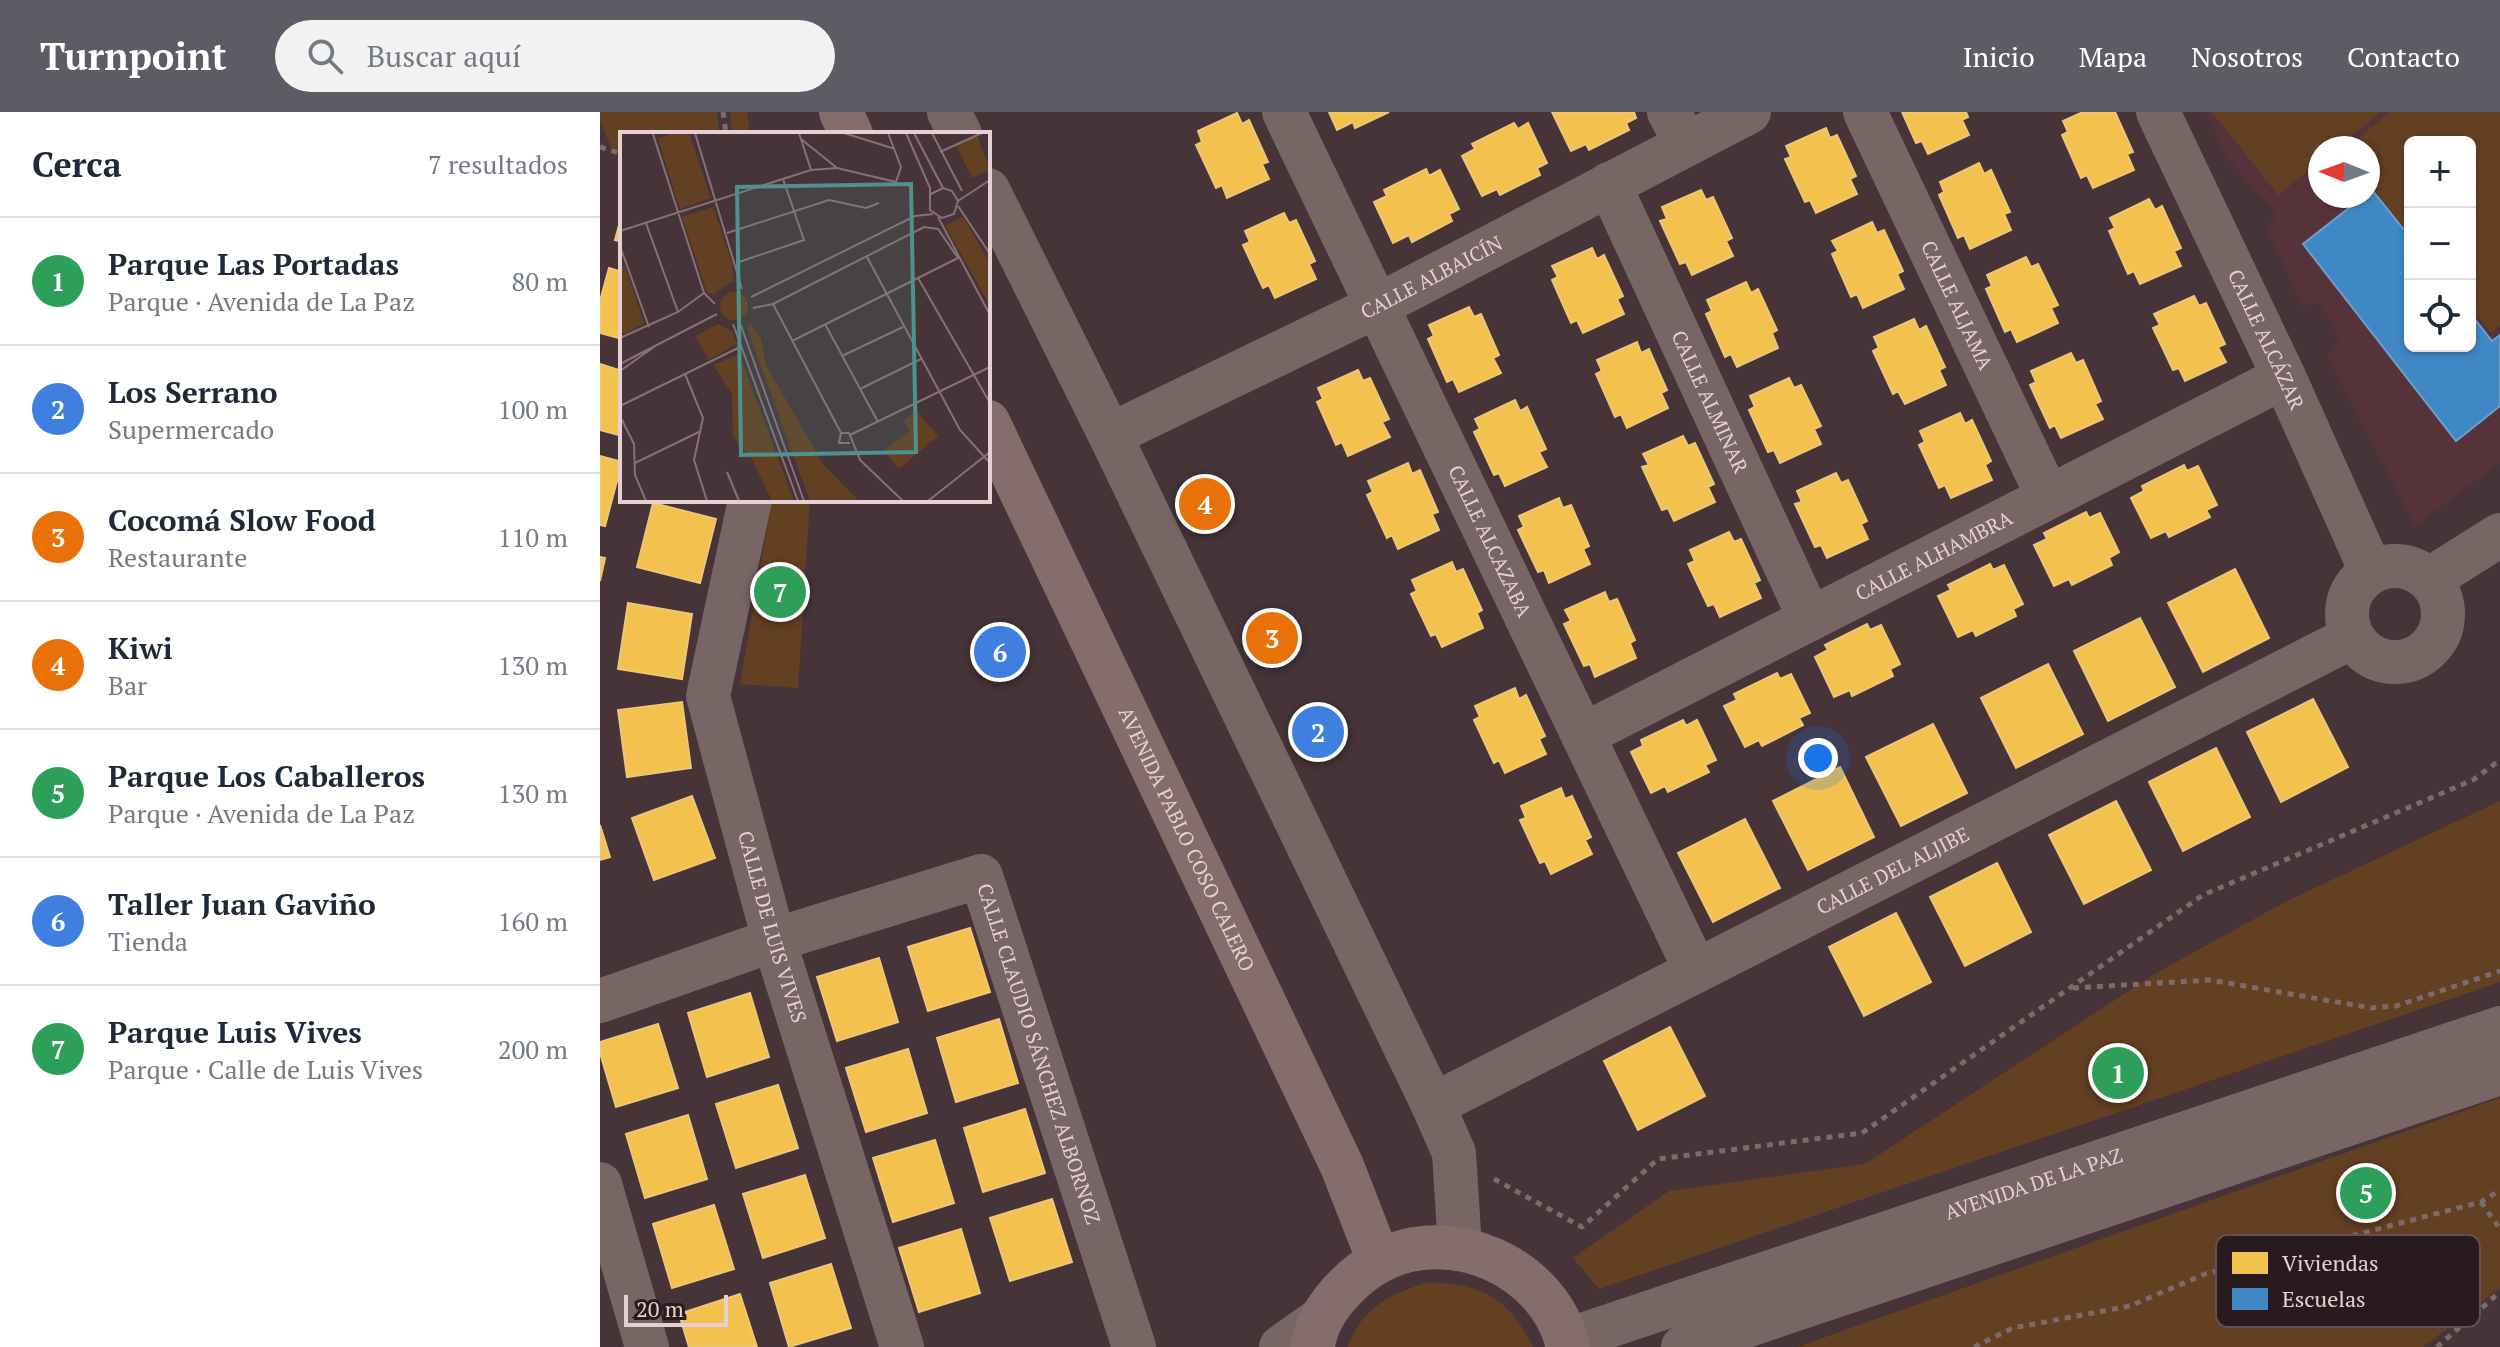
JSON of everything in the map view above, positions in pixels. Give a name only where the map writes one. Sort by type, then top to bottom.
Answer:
[{"type":"main road","points":[[841,112],[850,132]]},
{"type":"main road","name":"AVENIDA PABLO COSO CALERO","points":[[990,426],[1342,1166],[1379,1261]]},
{"type":"main road","points":[[1317,1332],[1346,1285],[1379,1261],[1418,1248],[1460,1248],[1496,1259],[1527,1279],[1551,1307],[1568,1343]]},
{"type":"street","points":[[949,112],[959,132]]},
{"type":"street","name":"CALLE ALCAZABA","points":[[1284,112],[1696,971]]},
{"type":"street","name":"CALLE ALBAICÍN","points":[[1110,435],[1377,306],[1609,184],[1678,128],[1749,112]]},
{"type":"street","name":"CALLE ALJAMA","points":[[1865,112],[2048,497]]},
{"type":"street","name":"CALLE ALCÁZAR","points":[[2158,112],[2284,377],[2371,571]]},
{"type":"street","name":"CALLE ALMINAR","points":[[1609,184],[1810,619]]},
{"type":"street","points":[[990,194],[1110,435],[1433,1105],[1454,1153],[1460,1248]]},
{"type":"street","name":"CALLE ALHAMBRA","points":[[1583,735],[2284,377]]},
{"type":"street","name":"CALLE DE LUIS VIVES","points":[[750,502],[708,696],[774,940],[902,1347]]},
{"type":"street","points":[[2430,579],[2500,535]]},
{"type":"street","points":[[2386,565],[2403,565],[2430,579],[2438,590],[2444,608],[2441,632],[2428,651],[2414,660],[2393,663],[2376,659],[2352,637],[2346,611],[2349,600],[2358,582],[2371,571],[2386,565]]},
{"type":"street","name":"CALLE DEL ALJIBE","points":[[1433,1105],[2352,637]]},
{"type":"street","name":"CALLE CLAUDIO SÁNCHEZ ALBORNOZ","points":[[774,940],[981,876],[1134,1347]]},
{"type":"street","points":[[600,1001],[774,940]]},
{"type":"street","name":"AVENIDA DE LA PAZ","points":[[1568,1343],[2500,1028]]},
{"type":"street","name":"AVENIDA DE LA PAZ","points":[[1683,1347],[1730,1339],[2500,1073]]},
{"type":"street","points":[[600,1184],[647,1347]]},
{"type":"street","points":[[1281,1347],[1317,1332]]},
{"type":"path","points":[[723,112],[726,132]]},
{"type":"path","points":[[600,147],[620,153]]},
{"type":"path","points":[[1454,1153],[1582,1227],[1658,1159],[1862,1133],[2203,895],[2473,780],[2500,760]]},
{"type":"path","points":[[2068,988],[2210,980],[2371,1008],[2396,1006],[2500,971]]},
{"type":"path","points":[[2354,1235],[2481,1202],[2500,1190]]},
{"type":"path","points":[[2481,1202],[2500,1229]]},
{"type":"path","points":[[1974,1347],[2013,1328],[2130,1306],[2216,1271]]},
{"type":"path","points":[[2480,1309],[2500,1292]]},
{"type":"path","points":[[2437,1347],[2460,1327]]},
{"type":"shaded area","points":[[600,112],[717,112],[719,132],[620,132],[620,150],[611,148]]},
{"type":"shaded area","points":[[730,112],[747,112],[750,132],[732,132]]},
{"type":"shaded area","points":[[2205,112],[2500,112],[2500,463],[2415,526],[2327,356],[2340,341],[2319,302],[2303,306],[2266,228],[2277,216],[2226,156]]},
{"type":"shaded area","points":[[2212,112],[2381,112],[2352,136],[2308,136],[2308,171],[2278,195]]},
{"type":"shaded area","points":[[2390,112],[2500,112],[2500,326],[2491,333],[2476,315],[2476,136],[2404,136],[2404,227],[2380,198],[2380,136],[2361,136]]},
{"type":"shaded area","points":[[772,502],[810,502],[798,688],[740,684]]},
{"type":"shaded area","points":[[2500,801],[2500,982],[1599,1289],[1573,1258],[1669,1191],[1865,1164],[2156,973],[2287,901]]},
{"type":"shaded area","points":[[2500,1098],[2500,1288],[2480,1303],[2480,1235],[2216,1235],[2216,1327],[2449,1327],[2423,1347],[1797,1347]]},
{"type":"shaded area","points":[[1429,1282],[1465,1286],[1492,1297],[1514,1316],[1533,1347],[1348,1347],[1370,1312],[1391,1297]]},
{"type":"building: Viviendas","points":[[1329,112],[1389,112],[1355,128],[1353,122],[1337,130]]},
{"type":"building: Viviendas","points":[[1552,112],[1634,112],[1636,118],[1626,123],[1629,130],[1589,150],[1586,144],[1571,151]]},
{"type":"building: Viviendas","points":[[1902,112],[1966,112],[1968,117],[1962,120],[1969,135],[1928,154],[1922,141],[1916,143]]},
{"type":"building: Viviendas","points":[[2083,112],[2115,112],[2133,152],[2127,154],[2134,170],[2093,188],[2087,175],[2081,178],[2062,135],[2068,132],[2063,121]]},
{"type":"building: Viviendas","points":[[1237,113],[1242,124],[1249,120],[1268,162],[1262,164],[1269,179],[1227,198],[1222,185],[1216,188],[1196,145],[1202,142],[1198,131]]},
{"type":"building: Viviendas","points":[[1514,123],[1518,129],[1528,123],[1547,163],[1537,168],[1540,175],[1500,195],[1497,189],[1482,196],[1462,156],[1475,149],[1472,144]]},
{"type":"building: Viviendas","points":[[1826,128],[1830,138],[1837,135],[1856,176],[1850,179],[1857,194],[1816,213],[1810,200],[1805,202],[1785,159],[1791,157],[1786,146]]},
{"type":"building: Viviendas","points":[[1979,163],[1984,174],[1991,170],[2010,212],[2004,214],[2011,230],[1970,249],[1964,235],[1958,238],[1939,195],[1944,192],[1940,182]]},
{"type":"building: Viviendas","points":[[1426,169],[1429,176],[1440,170],[1459,209],[1449,214],[1452,221],[1412,242],[1409,235],[1393,243],[1374,202],[1387,196],[1384,190]]},
{"type":"building: Viviendas","points":[[1701,190],[1706,200],[1713,197],[1732,238],[1726,241],[1733,256],[1692,275],[1686,262],[1680,264],[1660,221],[1667,219],[1662,207]]},
{"type":"building: Viviendas","points":[[2149,199],[2155,210],[2162,206],[2181,248],[2174,251],[2181,266],[2140,284],[2134,271],[2128,274],[2109,231],[2115,228],[2110,218]]},
{"type":"building: Viviendas","points":[[1284,213],[1289,223],[1296,220],[1315,261],[1309,264],[1316,279],[1275,298],[1269,285],[1263,288],[1243,245],[1250,242],[1245,231]]},
{"type":"building: Viviendas","points":[[620,221],[620,241],[615,240]]},
{"type":"building: Viviendas","points":[[1872,222],[1877,233],[1884,230],[1903,271],[1897,274],[1904,289],[1863,308],[1857,294],[1851,297],[1832,254],[1838,251],[1832,241]]},
{"type":"building: Viviendas","points":[[1592,248],[1597,259],[1604,255],[1623,296],[1617,299],[1624,314],[1583,333],[1577,320],[1571,323],[1552,280],[1558,277],[1552,266]]},
{"type":"building: Viviendas","points":[[2026,257],[2031,267],[2038,264],[2058,305],[2051,308],[2058,323],[2017,342],[2011,329],[2005,332],[1986,289],[1992,286],[1987,275]]},
{"type":"building: Viviendas","points":[[609,268],[620,271],[620,338],[600,333],[600,301]]},
{"type":"building: Viviendas","points":[[1746,282],[1751,293],[1758,289],[1777,330],[1772,333],[1778,348],[1737,367],[1731,354],[1725,357],[1706,314],[1712,311],[1707,300]]},
{"type":"building: Viviendas","points":[[2194,296],[2199,306],[2206,303],[2225,344],[2218,347],[2226,362],[2185,381],[2179,368],[2173,370],[2153,328],[2160,325],[2154,314]]},
{"type":"building: Viviendas","points":[[1469,307],[1474,317],[1481,314],[1499,355],[1493,358],[1501,373],[1459,392],[1453,379],[1447,382],[1428,339],[1434,336],[1429,325]]},
{"type":"building: Viviendas","points":[[1914,319],[1919,330],[1926,326],[1945,367],[1939,370],[1946,385],[1905,404],[1898,391],[1893,394],[1873,351],[1879,348],[1874,337]]},
{"type":"building: Viviendas","points":[[1637,342],[1641,353],[1649,349],[1667,390],[1661,393],[1668,408],[1627,428],[1621,414],[1615,417],[1596,374],[1602,371],[1597,360]]},
{"type":"building: Viviendas","points":[[2071,353],[2076,363],[2083,360],[2101,401],[2095,404],[2103,419],[2061,438],[2055,425],[2050,428],[2030,385],[2036,382],[2031,371]]},
{"type":"building: Viviendas","points":[[600,364],[620,370],[620,435],[600,430]]},
{"type":"building: Viviendas","points":[[1358,370],[1363,381],[1370,378],[1389,419],[1382,422],[1390,437],[1348,456],[1342,442],[1336,445],[1317,402],[1323,399],[1318,388]]},
{"type":"building: Viviendas","points":[[1789,378],[1794,388],[1801,385],[1821,426],[1814,429],[1821,444],[1780,463],[1774,450],[1768,452],[1749,410],[1755,407],[1750,396]]},
{"type":"building: Viviendas","points":[[1515,400],[1520,411],[1527,407],[1546,449],[1539,452],[1547,467],[1505,486],[1499,473],[1494,475],[1474,432],[1480,429],[1475,419]]},
{"type":"building: Viviendas","points":[[1960,413],[1965,424],[1972,420],[1991,461],[1985,465],[1992,480],[1951,498],[1945,485],[1939,488],[1919,445],[1925,442],[1920,431]]},
{"type":"building: Viviendas","points":[[1683,436],[1688,446],[1695,443],[1714,484],[1708,487],[1715,502],[1674,521],[1668,508],[1662,510],[1642,467],[1649,465],[1643,454]]},
{"type":"building: Viviendas","points":[[600,456],[620,461],[620,470],[605,526],[600,525]]},
{"type":"building: Viviendas","points":[[1408,463],[1412,474],[1420,470],[1438,512],[1432,514],[1439,530],[1398,549],[1392,535],[1387,538],[1367,495],[1373,492],[1368,481]]},
{"type":"building: Viviendas","points":[[2184,465],[2187,471],[2198,466],[2217,505],[2206,510],[2210,517],[2169,537],[2166,531],[2151,538],[2131,498],[2144,491],[2142,486]]},
{"type":"building: Viviendas","points":[[1836,473],[1841,483],[1848,480],[1867,521],[1861,524],[1868,539],[1827,558],[1821,545],[1815,547],[1795,504],[1802,502],[1797,491]]},
{"type":"building: Viviendas","points":[[1559,498],[1563,508],[1571,505],[1589,546],[1583,549],[1590,564],[1549,583],[1544,570],[1538,572],[1518,530],[1524,527],[1519,516]]},
{"type":"building: Viviendas","points":[[653,503],[716,519],[700,583],[637,567]]},
{"type":"building: Viviendas","points":[[2086,512],[2089,518],[2100,513],[2119,552],[2109,558],[2112,565],[2072,585],[2069,579],[2054,586],[2034,545],[2047,539],[2044,533]]},
{"type":"building: Viviendas","points":[[1729,532],[1734,542],[1741,539],[1760,580],[1754,583],[1761,598],[1720,617],[1714,604],[1708,606],[1688,564],[1695,561],[1690,550]]},
{"type":"building: Viviendas","points":[[600,557],[605,558],[600,581]]},
{"type":"building: Viviendas","points":[[1452,562],[1456,572],[1463,569],[1482,610],[1477,613],[1483,628],[1442,647],[1436,634],[1431,636],[1411,594],[1417,591],[1412,580]]},
{"type":"building: Viviendas","points":[[1990,564],[1993,570],[2004,565],[2023,604],[2013,609],[2016,616],[1976,636],[1973,630],[1958,637],[1938,596],[1951,590],[1948,585]]},
{"type":"building: Viviendas","points":[[2235,569],[2269,638],[2203,672],[2168,603]]},
{"type":"building: Viviendas","points":[[1605,592],[1609,602],[1617,599],[1635,640],[1630,643],[1636,658],[1595,677],[1590,664],[1584,666],[1564,624],[1571,621],[1565,610]]},
{"type":"building: Viviendas","points":[[628,603],[692,614],[682,679],[618,669]]},
{"type":"building: Viviendas","points":[[2140,618],[2175,687],[2108,721],[2074,651]]},
{"type":"building: Viviendas","points":[[1867,624],[1870,630],[1881,625],[1900,664],[1890,669],[1893,676],[1852,696],[1850,690],[1834,697],[1815,657],[1828,650],[1825,645]]},
{"type":"building: Viviendas","points":[[2048,664],[2083,734],[2016,768],[1981,698]]},
{"type":"building: Viviendas","points":[[1777,673],[1780,679],[1791,674],[1810,713],[1799,718],[1803,725],[1762,746],[1759,740],[1745,747],[1724,706],[1737,700],[1734,694]]},
{"type":"building: Viviendas","points":[[1515,688],[1519,699],[1526,695],[1545,736],[1539,739],[1546,754],[1505,773],[1499,760],[1494,763],[1474,720],[1480,717],[1475,706]]},
{"type":"building: Viviendas","points":[[2313,699],[2348,767],[2281,802],[2247,732]]},
{"type":"building: Viviendas","points":[[682,702],[691,768],[627,777],[618,710]]},
{"type":"building: Viviendas","points":[[1683,720],[1686,726],[1697,720],[1716,760],[1705,765],[1709,772],[1668,792],[1665,786],[1651,793],[1631,752],[1643,746],[1641,740]]},
{"type":"building: Viviendas","points":[[1933,724],[1967,793],[1901,826],[1866,757]]},
{"type":"building: Viviendas","points":[[2216,748],[2250,817],[2183,851],[2149,782]]},
{"type":"building: Viviendas","points":[[1840,767],[1874,837],[1808,870],[1773,801]]},
{"type":"building: Viviendas","points":[[1561,788],[1565,799],[1572,796],[1591,837],[1585,840],[1592,854],[1551,874],[1545,861],[1540,863],[1520,820],[1526,818],[1521,806]]},
{"type":"building: Viviendas","points":[[692,796],[715,858],[654,880],[632,818]]},
{"type":"building: Viviendas","points":[[2116,801],[2151,870],[2084,904],[2049,835]]},
{"type":"building: Viviendas","points":[[1745,819],[1780,888],[1713,922],[1678,853]]},
{"type":"building: Viviendas","points":[[600,825],[610,857],[600,860]]},
{"type":"building: Viviendas","points":[[1997,863],[2031,932],[1965,966],[1930,897]]},
{"type":"building: Viviendas","points":[[1896,913],[1931,982],[1864,1016],[1829,947]]},
{"type":"building: Viviendas","points":[[970,928],[990,992],[928,1011],[908,947]]},
{"type":"building: Viviendas","points":[[879,958],[898,1022],[837,1041],[817,977]]},
{"type":"building: Viviendas","points":[[750,993],[769,1057],[707,1077],[688,1013]]},
{"type":"building: Viviendas","points":[[999,1019],[1018,1083],[956,1102],[937,1038]]},
{"type":"building: Viviendas","points":[[658,1024],[678,1088],[616,1107],[600,1053],[600,1042]]},
{"type":"building: Viviendas","points":[[1670,1027],[1705,1096],[1638,1130],[1604,1061]]},
{"type":"building: Viviendas","points":[[908,1049],[927,1113],[866,1132],[846,1068]]},
{"type":"building: Viviendas","points":[[778,1085],[798,1148],[736,1168],[716,1104]]},
{"type":"building: Viviendas","points":[[1025,1109],[1045,1173],[983,1192],[964,1128]]},
{"type":"building: Viviendas","points":[[688,1115],[707,1179],[645,1198],[626,1134]]},
{"type":"building: Viviendas","points":[[935,1140],[954,1203],[893,1222],[873,1158]]},
{"type":"building: Viviendas","points":[[805,1175],[825,1238],[763,1258],[743,1194]]},
{"type":"building: Viviendas","points":[[1052,1199],[1072,1262],[1010,1281],[990,1218]]},
{"type":"building: Viviendas","points":[[714,1205],[734,1269],[672,1288],[653,1224]]},
{"type":"building: Viviendas","points":[[961,1229],[980,1293],[919,1312],[899,1248]]},
{"type":"building: Viviendas","points":[[831,1264],[851,1328],[789,1347],[770,1283]]},
{"type":"building: Viviendas","points":[[740,1294],[757,1347],[689,1347],[679,1314]]},
{"type":"building: Escuelas","points":[[2380,200],[2404,230],[2404,352],[2476,352],[2476,321],[2492,341],[2500,335],[2500,406],[2456,441],[2303,244],[2349,208],[2380,208]]},
{"type":"place","name":"Kiwi","points":[[1205,504]]},
{"type":"place","name":"Parque Luis Vives","points":[[780,592]]},
{"type":"place","name":"Cocomá Slow Food","points":[[1272,638]]},
{"type":"place","name":"Taller Juan Gaviño","points":[[1000,652]]},
{"type":"place","name":"Los Serrano","points":[[1318,732]]},
{"type":"place","name":"Parque Las Portadas","points":[[2118,1073]]},
{"type":"place","name":"Parque Los Caballeros","points":[[2366,1193]]}]
